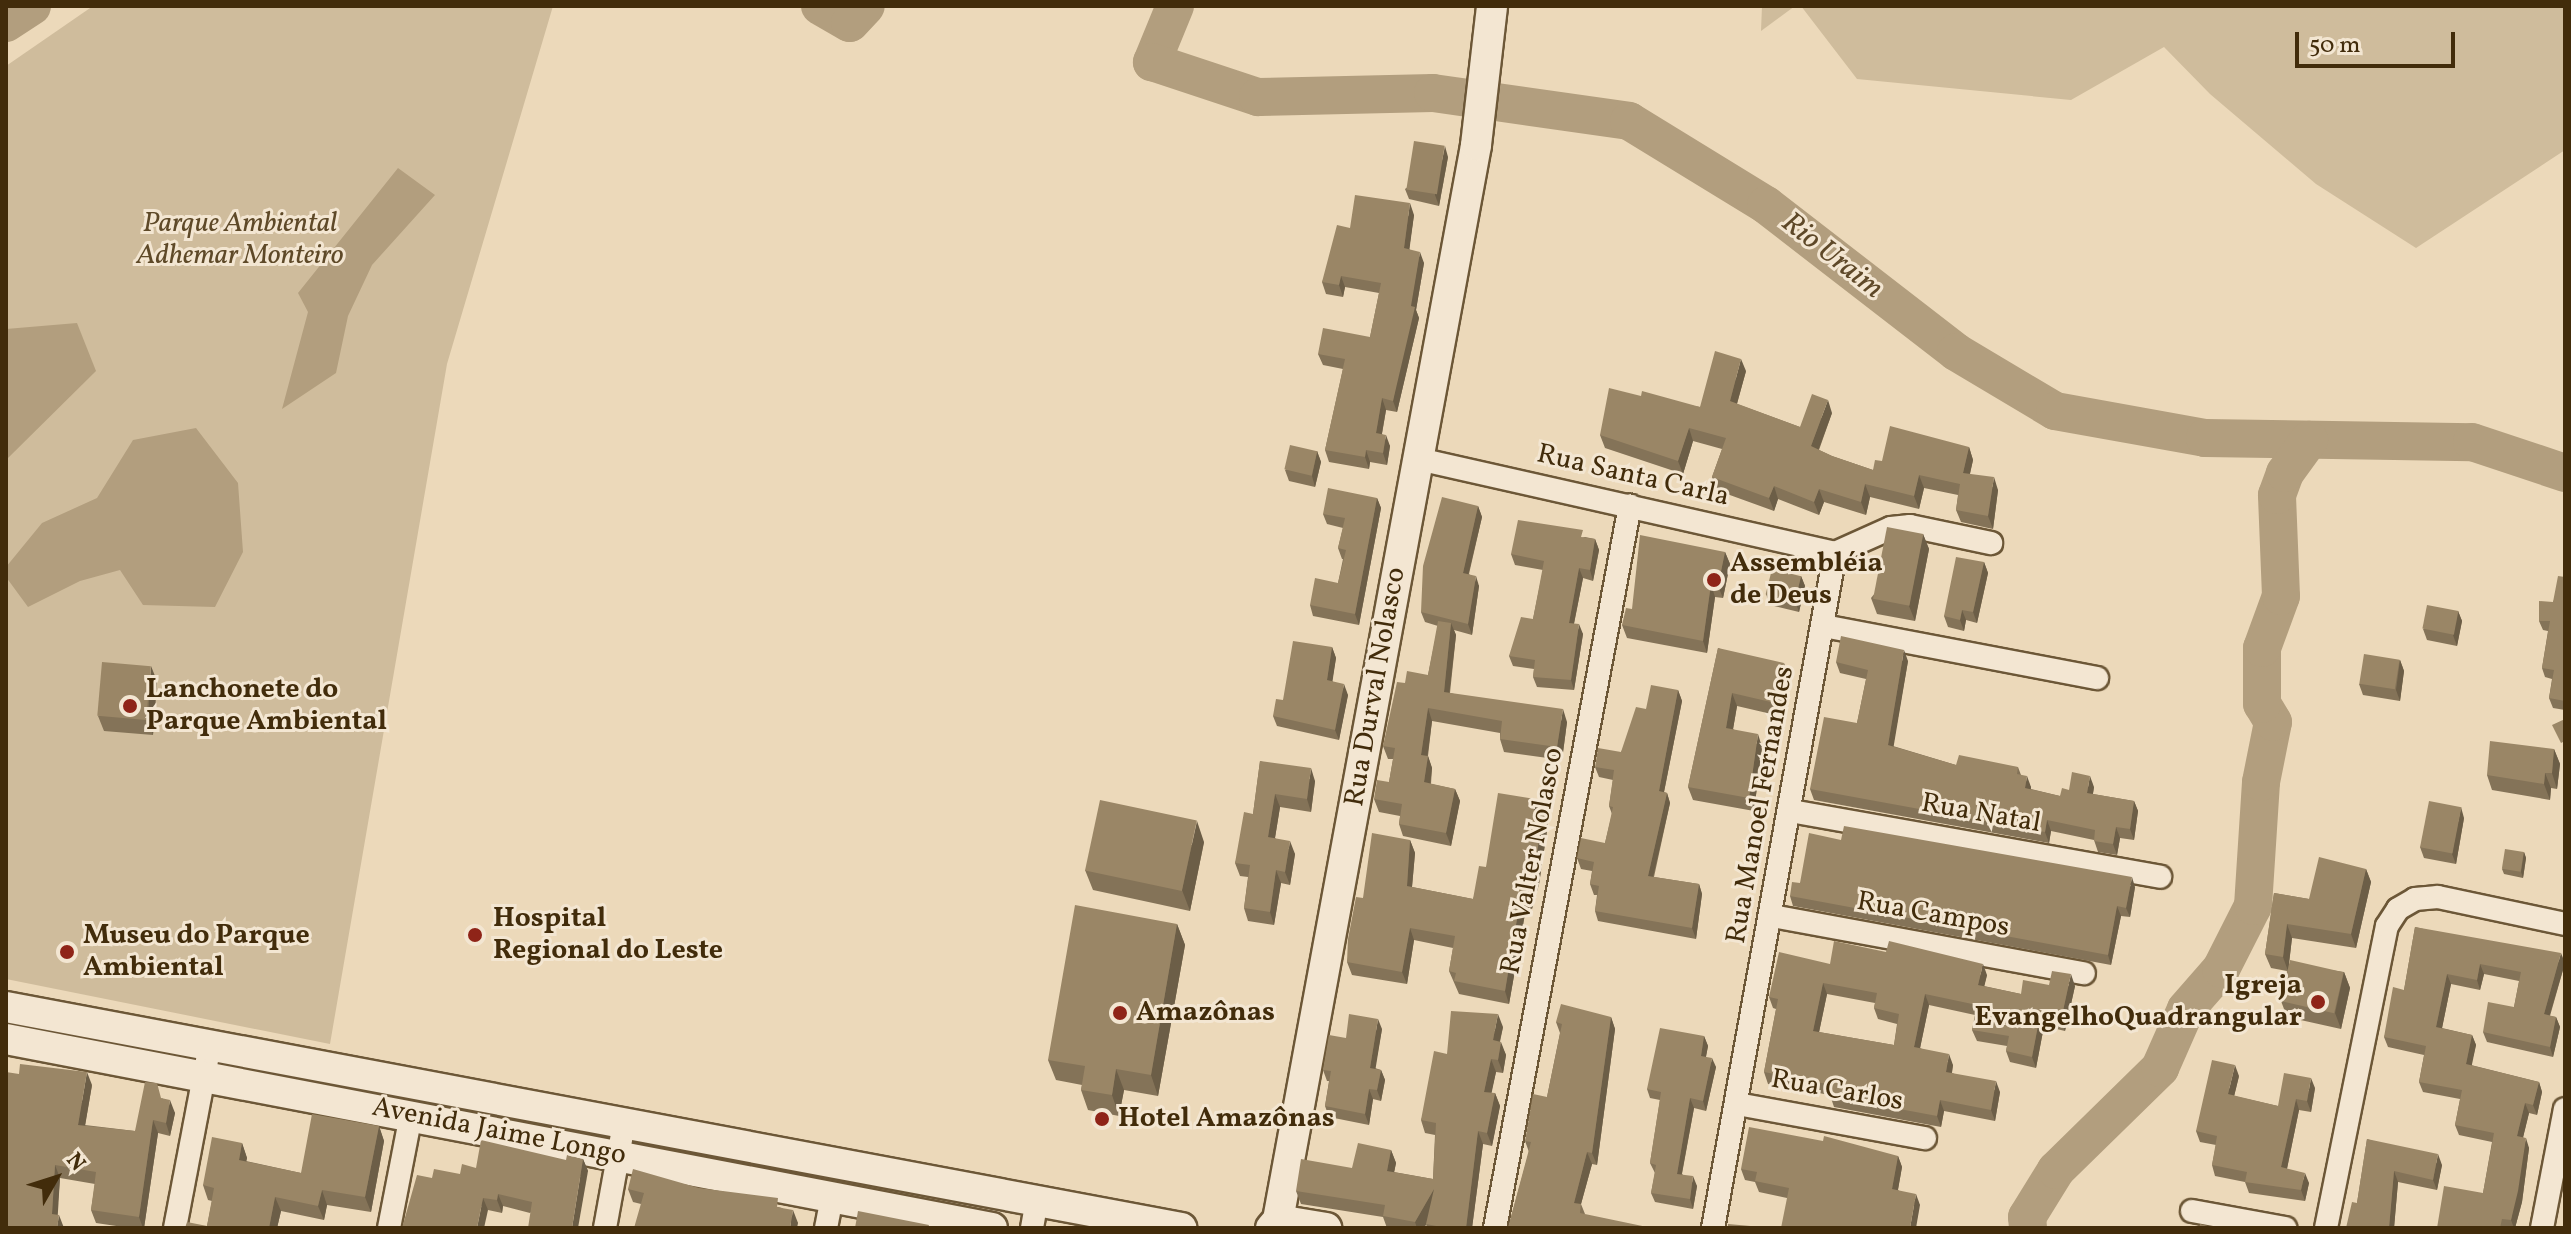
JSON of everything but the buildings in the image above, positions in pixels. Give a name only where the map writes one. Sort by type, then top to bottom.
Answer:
[{"type":"street","name":"Rua Durval Nolasco","points":[[1274,1224],[1476,145],[1492,6]]},
{"type":"street","name":"Rua Santa Carla","points":[[1418,459],[1835,553]]},
{"type":"street","name":"Rua Valter Nolasco","points":[[1495,1228],[1630,505]]},
{"type":"street","points":[[1835,553],[1891,528],[1910,526],[1991,543]]},
{"type":"street","name":"Rua Manoel Fernandes","points":[[1713,1228],[1791,811],[1835,553]]},
{"type":"street","points":[[1824,626],[2097,678]]},
{"type":"street","name":"Rua Natal","points":[[1791,811],[2160,877]]},
{"type":"street","points":[[2326,1228],[2387,926],[2398,909],[2415,899],[2438,897],[2565,924]]},
{"type":"street","name":"Rua Campos","points":[[1772,916],[2084,973]]},
{"type":"street","points":[[6,1007],[624,1123],[1034,1214],[1181,1228]]},
{"type":"street","name":"Avenida Jaime Longo","points":[[6,1039],[992,1228]]},
{"type":"street","points":[[175,1228],[210,1045]]},
{"type":"street","name":"Rua Carlos","points":[[1737,1104],[1925,1138]]},
{"type":"street","points":[[2542,1228],[2565,1109]]},
{"type":"street","points":[[389,1228],[411,1115]]},
{"type":"street","points":[[605,1228],[624,1123]]},
{"type":"street","points":[[826,1228],[832,1197]]},
{"type":"street","points":[[2192,1211],[2285,1228]]},
{"type":"street","points":[[1274,1224],[1326,1228]]},
{"type":"green space","name":"Parque Ambiental Adhemar Monteiro","points":[[93,6],[553,6],[447,364],[330,1044],[6,979],[6,66]]},
{"type":"green space","points":[[1762,6],[1795,6],[1761,31]]},
{"type":"green space","points":[[1801,6],[2565,6],[2565,150],[2416,248],[2316,184],[2210,94],[2164,47],[2071,100],[1857,79]]},
{"type":"shaded area","points":[[398,168],[435,195],[372,265],[348,316],[336,373],[282,409],[308,312],[298,293]]},
{"type":"shaded area","points":[[77,323],[96,371],[6,460],[6,329]]},
{"type":"shaded area","points":[[196,428],[238,483],[243,552],[215,607],[143,605],[120,570],[80,581],[28,607],[6,577],[6,567],[42,523],[97,498],[133,440]]},
{"type":"waterway","name":"Rio Uraim","points":[[6,23],[32,6]]},
{"type":"waterway","name":"Rio Uraim","points":[[820,6],[850,23],[866,6]]},
{"type":"waterway","name":"Rio Uraim","points":[[1175,6],[1152,62],[1258,97],[1433,93],[1629,121],[1766,205],[1956,352],[2055,411],[2205,438],[2472,442],[2565,473]]},
{"type":"waterway","points":[[2028,1228],[2027,1217],[2056,1170],[2160,1068],[2186,1009],[2221,969],[2253,906],[2261,782],[2273,722],[2262,704],[2262,648],[2281,596],[2277,495],[2285,473],[2309,440]]},
{"type":"place","name":"Assembléia de Deus","points":[[1714,580]]},
{"type":"place","name":"Lanchonete do Parque Ambiental","points":[[130,706]]},
{"type":"place","name":"Hospital Regional do Leste","points":[[475,935]]},
{"type":"place","name":"Museu do Parque Ambiental","points":[[67,952]]},
{"type":"place","name":"Igreja EvangelhoQuadrangular","points":[[2318,1002]]},
{"type":"place","name":"Amazônas","points":[[1120,1013]]},
{"type":"place","name":"Hotel Amazônas","points":[[1102,1119]]}]
